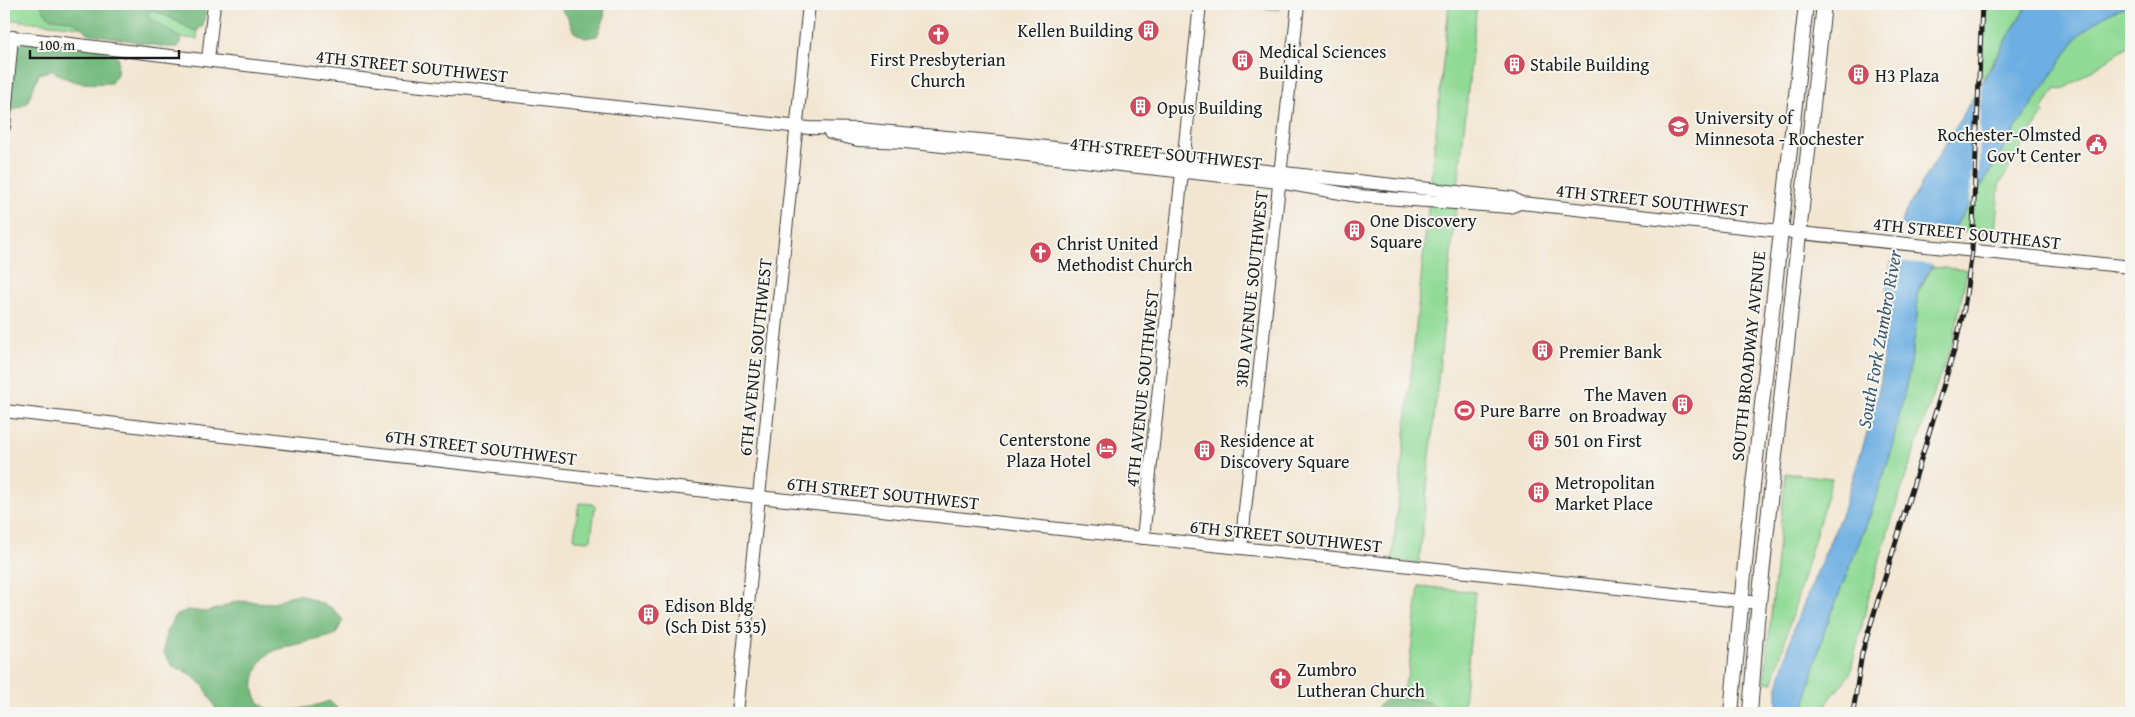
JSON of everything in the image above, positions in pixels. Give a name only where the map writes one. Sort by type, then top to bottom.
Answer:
[{"type":"main road","name":"SOUTH BROADWAY AVENUE","points":[[1731,713],[1780,231],[1806,4]]},
{"type":"main road","points":[[1750,713],[1759,603],[1824,4]]},
{"type":"street","points":[[208,60],[214,4]]},
{"type":"street","name":"6TH AVENUE SOUTHWEST","points":[[737,713],[758,498],[803,127],[809,4]]},
{"type":"street","name":"4TH AVENUE SOUTHWEST","points":[[1143,538],[1200,4]]},
{"type":"street","name":"3RD AVENUE SOUTHWEST","points":[[1241,548],[1298,4]]},
{"type":"street","name":"4TH STREET SOUTHWEST","points":[[4,127],[12,38],[803,127],[858,140],[905,142],[1280,178],[1358,196],[1510,207],[1520,203],[1799,233]]},
{"type":"street","name":"4TH STREET SOUTHEAST","points":[[1799,233],[2131,267]]},
{"type":"street","name":"6TH STREET SOUTHWEST","points":[[4,411],[758,498],[1759,603]]},
{"type":"green space","points":[[4,4],[200,4],[197,39],[4,19]]},
{"type":"green space","points":[[41,4],[204,4],[205,14],[203,26],[195,31],[161,13],[151,10],[147,16],[182,39],[178,47],[166,47],[87,33],[70,21],[50,18]]},
{"type":"green space","points":[[558,4],[605,4],[604,19],[597,36],[585,38],[574,32],[567,16]]},
{"type":"green space","points":[[1223,4],[1281,4],[1280,10]]},
{"type":"green space","points":[[1449,4],[1477,4],[1419,564],[1392,561]]},
{"type":"green space","points":[[1985,4],[2028,4],[1980,83]]},
{"type":"green space","points":[[2131,4],[2131,44],[2064,89],[2056,88],[2042,110],[2044,112],[1999,185],[1995,234],[1952,231],[1991,171],[2011,135],[2078,36],[2097,20]]},
{"type":"green space","points":[[26,42],[108,49],[118,58],[117,74],[111,83],[94,84],[73,81],[52,70],[39,74],[27,103],[4,115],[4,49],[15,48]]},
{"type":"green space","points":[[1932,267],[1967,270],[1953,342],[1935,389],[1894,512],[1869,596],[1850,674],[1826,704],[1824,713],[1804,713],[1810,682],[1825,629],[1870,515],[1890,456],[1911,363],[1917,315],[1917,294]]},
{"type":"green space","points":[[1786,473],[1832,478],[1773,682],[1764,682]]},
{"type":"green space","points":[[579,503],[593,504],[595,507],[591,539],[589,541],[575,540],[574,537]]},
{"type":"green space","points":[[1419,586],[1475,592],[1463,713],[1386,713],[1399,698],[1408,675]]},
{"type":"green space","points":[[299,594],[332,608],[343,620],[336,634],[280,649],[267,655],[255,675],[254,691],[261,705],[269,709],[291,710],[329,701],[337,708],[338,713],[218,713],[204,686],[189,673],[172,666],[164,653],[166,632],[174,617],[187,610],[205,612],[221,608],[236,601],[274,603],[286,597]]},
{"type":"green space","points":[[1391,693],[1431,703],[1446,713],[1372,713]]},
{"type":"water","points":[[2028,4],[2131,4],[2097,20],[2078,36],[2011,135],[1923,281],[1917,294],[1917,315],[1911,363],[1890,456],[1870,515],[1825,629],[1810,682],[1804,713],[1777,713],[1777,690],[1794,627],[1843,510],[1872,417],[1881,380],[1888,276],[1903,216]]},
{"type":"pier","points":[[1982,75],[1978,196],[1970,208],[1974,89]]},
{"type":"pier","points":[[1897,226],[1954,232],[1936,265],[1889,260]]},
{"type":"railway","points":[[1853,713],[1862,653],[1954,351],[1964,309],[1972,251],[1982,4]]},
{"type":"place","name":"Kellen Building","points":[[1149,30]]},
{"type":"place","name":"First Presbyterian Church","points":[[938,34]]},
{"type":"place","name":"Medical Sciences Building","points":[[1243,61]]},
{"type":"place","name":"Stabile Building","points":[[1514,64]]},
{"type":"place","name":"H3 Plaza","points":[[1859,75]]},
{"type":"place","name":"Opus Building","points":[[1141,107]]},
{"type":"place","name":"University of Minnesota - Rochester","points":[[1679,127]]},
{"type":"place","name":"Rochester-Olmsted Gov't Center","points":[[2097,144]]},
{"type":"place","name":"One Discovery Square","points":[[1354,230]]},
{"type":"place","name":"Christ United Methodist Church","points":[[1041,253]]},
{"type":"place","name":"Premier Bank","points":[[1543,351]]},
{"type":"place","name":"The Maven on Broadway","points":[[1683,404]]},
{"type":"place","name":"Pure Barre","points":[[1464,410]]},
{"type":"place","name":"501 on First","points":[[1538,440]]},
{"type":"place","name":"Centerstone Plaza Hotel","points":[[1107,449]]},
{"type":"place","name":"Residence at Discovery Square","points":[[1204,450]]},
{"type":"place","name":"Metropolitan Market Place","points":[[1539,492]]},
{"type":"place","name":"Edison Bldg (Sch Dist 535)","points":[[649,615]]},
{"type":"place","name":"Zumbro Lutheran Church","points":[[1281,679]]},
{"type":"water label","name":"South Fork Zumbro River","points":[[1879,339]]}]
